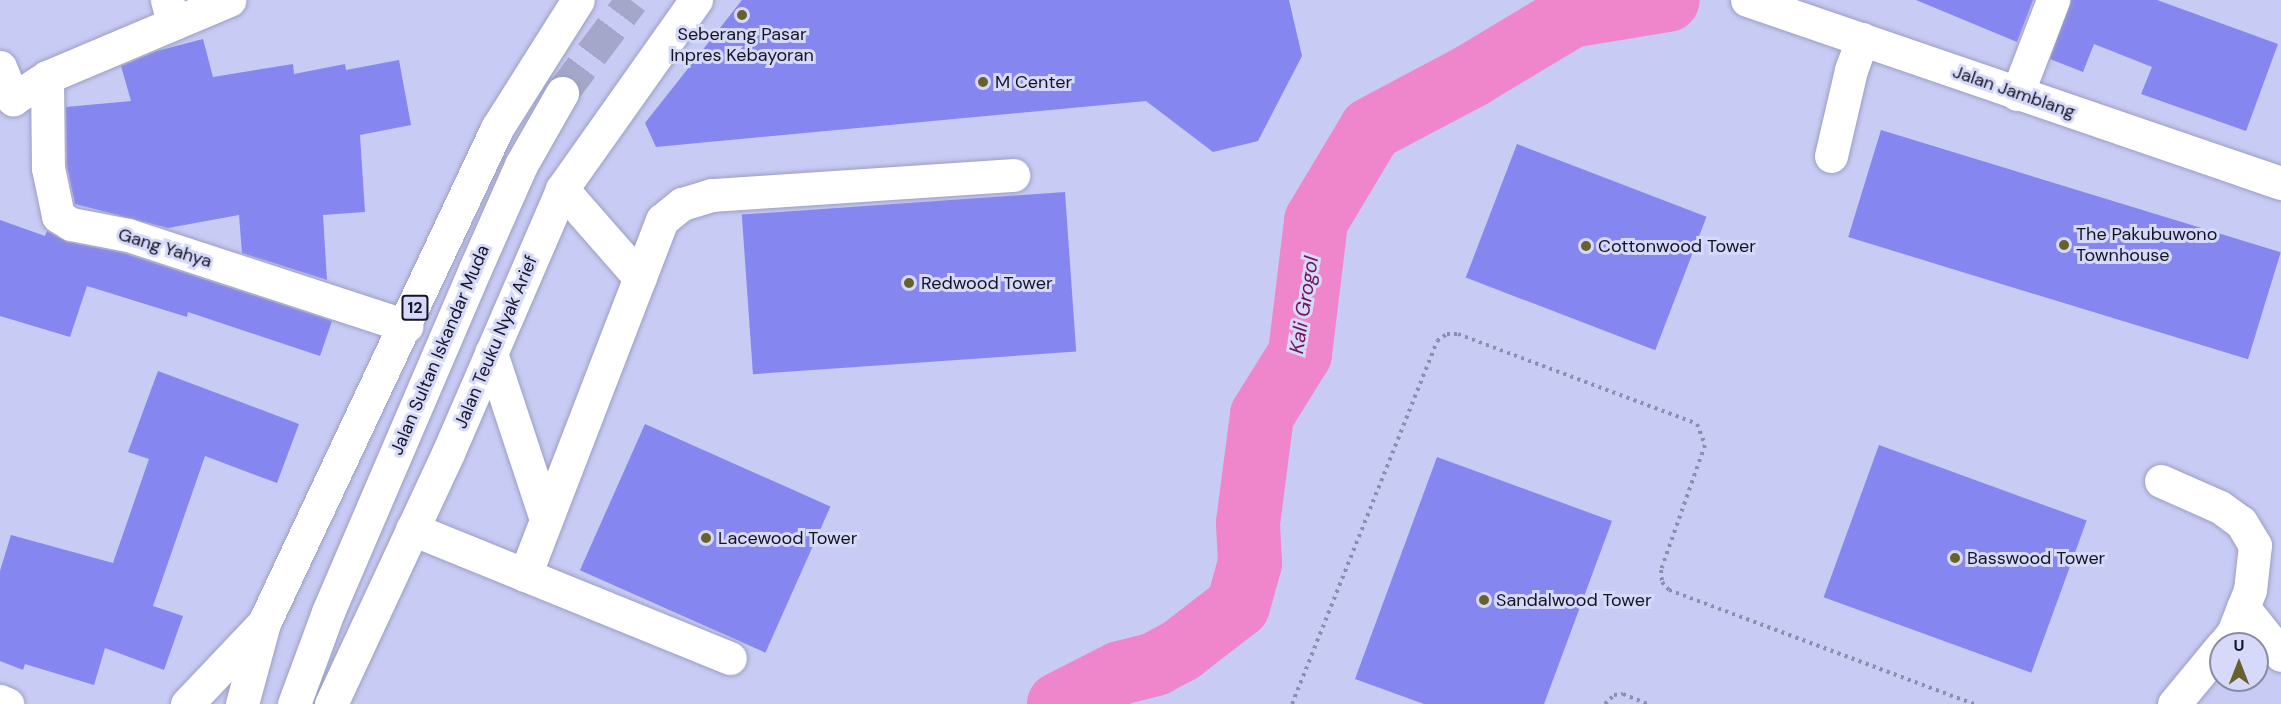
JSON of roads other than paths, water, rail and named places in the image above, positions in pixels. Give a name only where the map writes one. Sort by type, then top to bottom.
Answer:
[{"type":"main road","points":[[0,67],[7,103],[46,77],[170,11],[229,0]]},
{"type":"main road","name":"12","points":[[242,704],[264,623],[406,326],[497,128],[578,0]]},
{"type":"main road","name":"Jalan Teuku Nyak Arief","points":[[331,704],[491,353],[562,189],[670,13],[696,0]]},
{"type":"main road","name":"Jalan Jamblang","points":[[1747,0],[2281,183]]},
{"type":"main road","points":[[2018,94],[2053,0]]},
{"type":"main road","points":[[1831,156],[1851,70],[1862,39]]},
{"type":"main road","name":"Gang Yahya","points":[[46,77],[48,168],[58,216],[71,224],[128,235],[406,326]]},
{"type":"main road","name":"Jalan Sultan Iskandar Muda","points":[[294,704],[328,612],[521,165],[562,93]]},
{"type":"main road","points":[[525,575],[662,220],[682,204],[712,195],[1013,176]]},
{"type":"main road","points":[[562,189],[640,278]]},
{"type":"main road","points":[[491,353],[546,519]]},
{"type":"main road","points":[[2161,481],[2220,507],[2241,522],[2254,545],[2250,590],[2233,632]]},
{"type":"main road","points":[[412,529],[730,658]]},
{"type":"main road","points":[[2243,607],[2281,655]]},
{"type":"main road","name":"Jalan Sultan Iskandar Muda","points":[[277,704],[328,612]]},
{"type":"main road","points":[[187,704],[264,623]]},
{"type":"main road","points":[[2174,704],[2209,662]]},
{"type":"main road","points":[[218,704],[251,666]]},
{"type":"main road","points":[[0,701],[7,704]]},
{"type":"waterway","name":"Kali Grogol","points":[[1059,704],[1120,673],[1155,664],[1181,650],[1238,606],[1250,563],[1248,523],[1262,415],[1300,354],[1316,221],[1371,129],[1471,76],[1571,16],[1668,0]]},
{"type":"tunnel","points":[[562,93],[632,0]]},
{"type":"place","name":"Seberang Pasar Inpres Kebayoran","points":[[742,15]]},
{"type":"place","name":"M Center","points":[[983,82]]},
{"type":"place","name":"The Pakubuwono Townhouse","points":[[2064,245]]},
{"type":"place","name":"Cottonwood Tower","points":[[1586,246]]},
{"type":"place","name":"Redwood Tower","points":[[909,283]]},
{"type":"place","name":"Lacewood Tower","points":[[706,538]]},
{"type":"place","name":"Basswood Tower","points":[[1955,558]]},
{"type":"place","name":"Sandalwood Tower","points":[[1484,600]]}]
